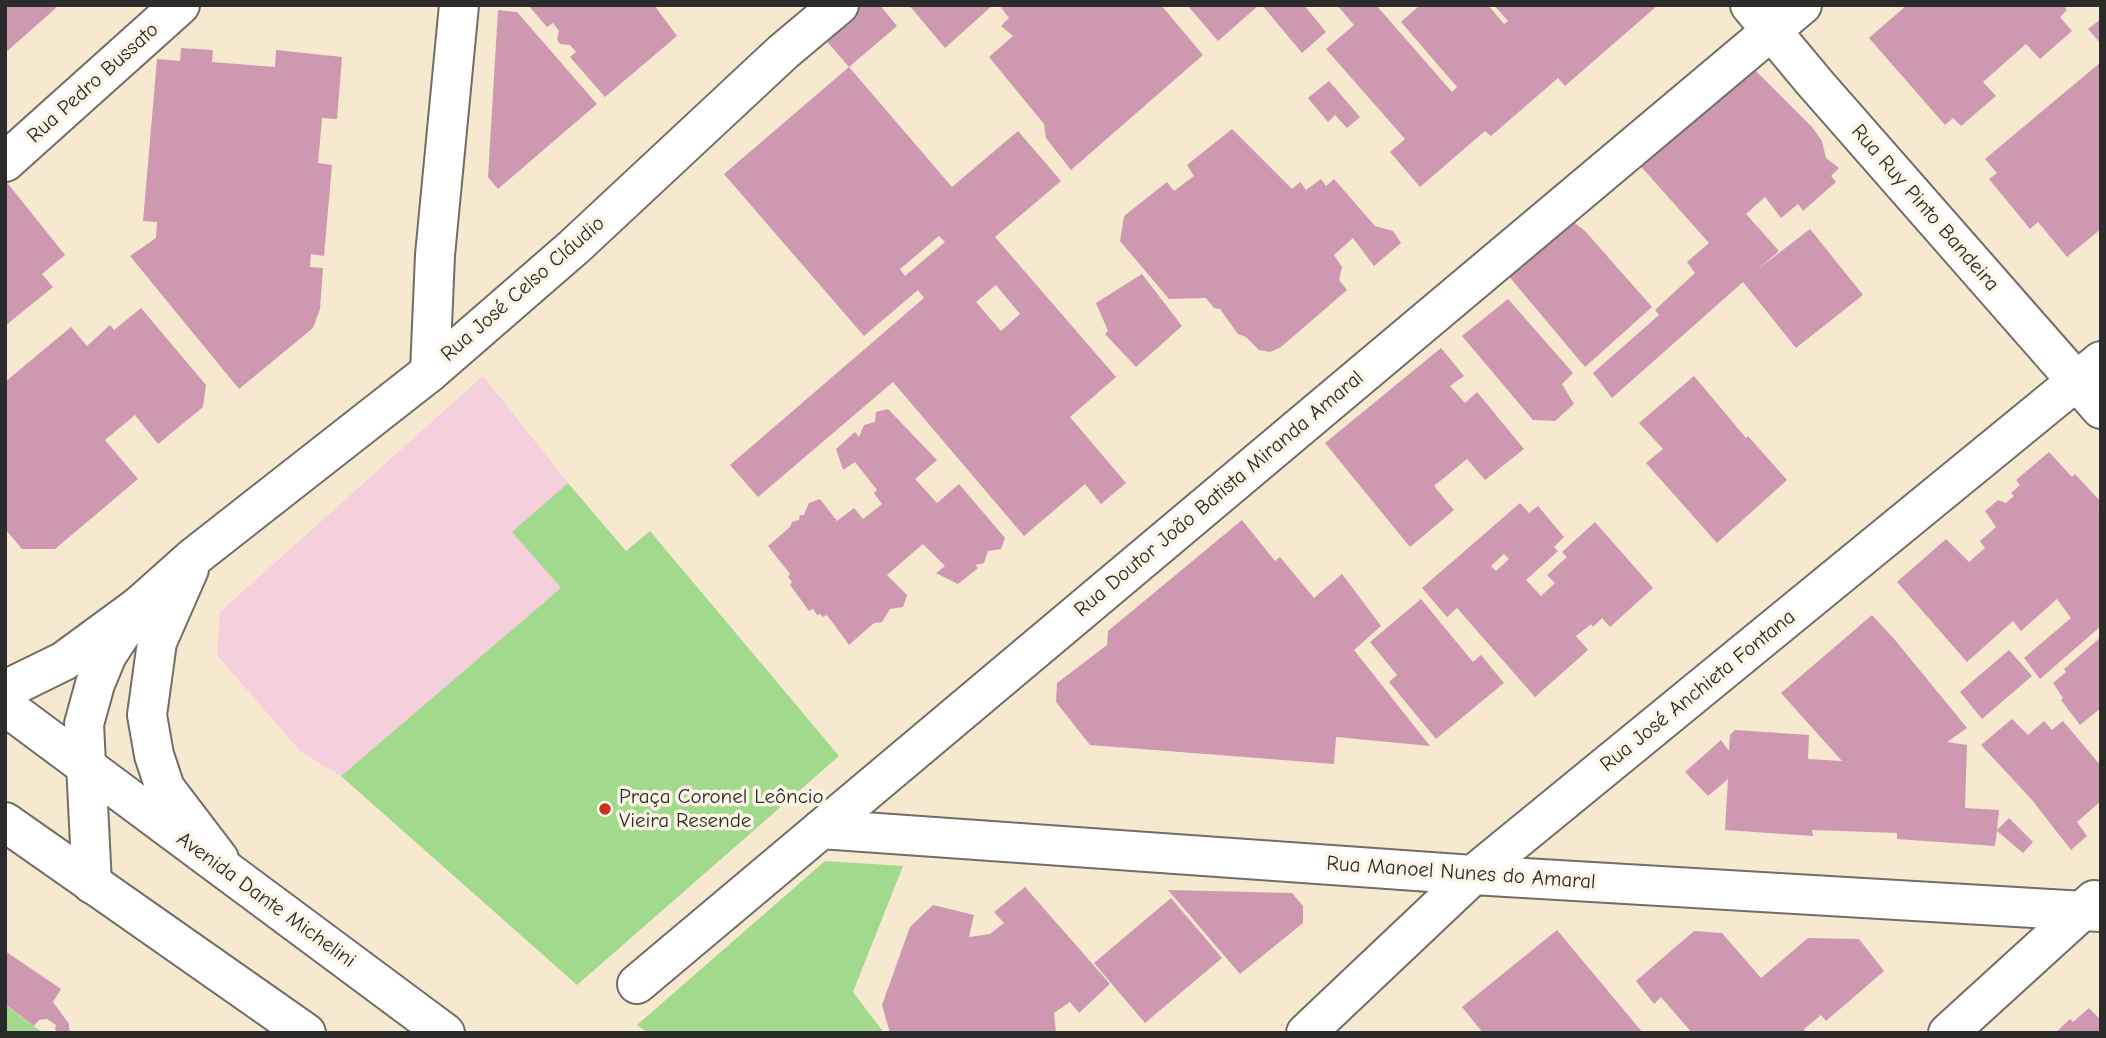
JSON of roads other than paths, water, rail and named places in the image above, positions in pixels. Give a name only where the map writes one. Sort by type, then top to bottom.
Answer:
[{"type":"street","name":"Rua Pedro Bussato","points":[[5,162],[180,5]]},
{"type":"street","points":[[429,372],[435,255],[459,5]]},
{"type":"street","name":"Rua José Celso Cláudio","points":[[139,606],[194,557],[429,372],[574,247],[783,52],[839,5]]},
{"type":"street","name":"Rua Doutor João Batista Miranda Amaral","points":[[637,984],[821,829],[1760,18],[1802,5]]},
{"type":"street","name":"Rua Ruy Pinto Bandeira","points":[[1760,18],[2093,384]]},
{"type":"street","name":"Rua José Anchieta Fontana","points":[[1306,1033],[1473,875],[2093,384]]},
{"type":"street","name":"Rua José Celso Cláudio","points":[[194,557],[157,642],[146,715],[164,788],[228,872]]},
{"type":"street","points":[[5,690],[64,661],[139,606]]},
{"type":"street","points":[[92,884],[84,724],[95,684],[107,655],[139,606]]},
{"type":"street","name":"Avenida Dante Michelini","points":[[5,706],[445,1033]]},
{"type":"street","points":[[5,822],[306,1033]]},
{"type":"street","name":"Rua Manoel Nunes do Amaral","points":[[821,829],[1473,875],[2094,906]]},
{"type":"street","points":[[1948,1033],[2094,906]]},
{"type":"place","name":"Praça Coronel Leôncio Vieira Resende","points":[[605,809]]}]
